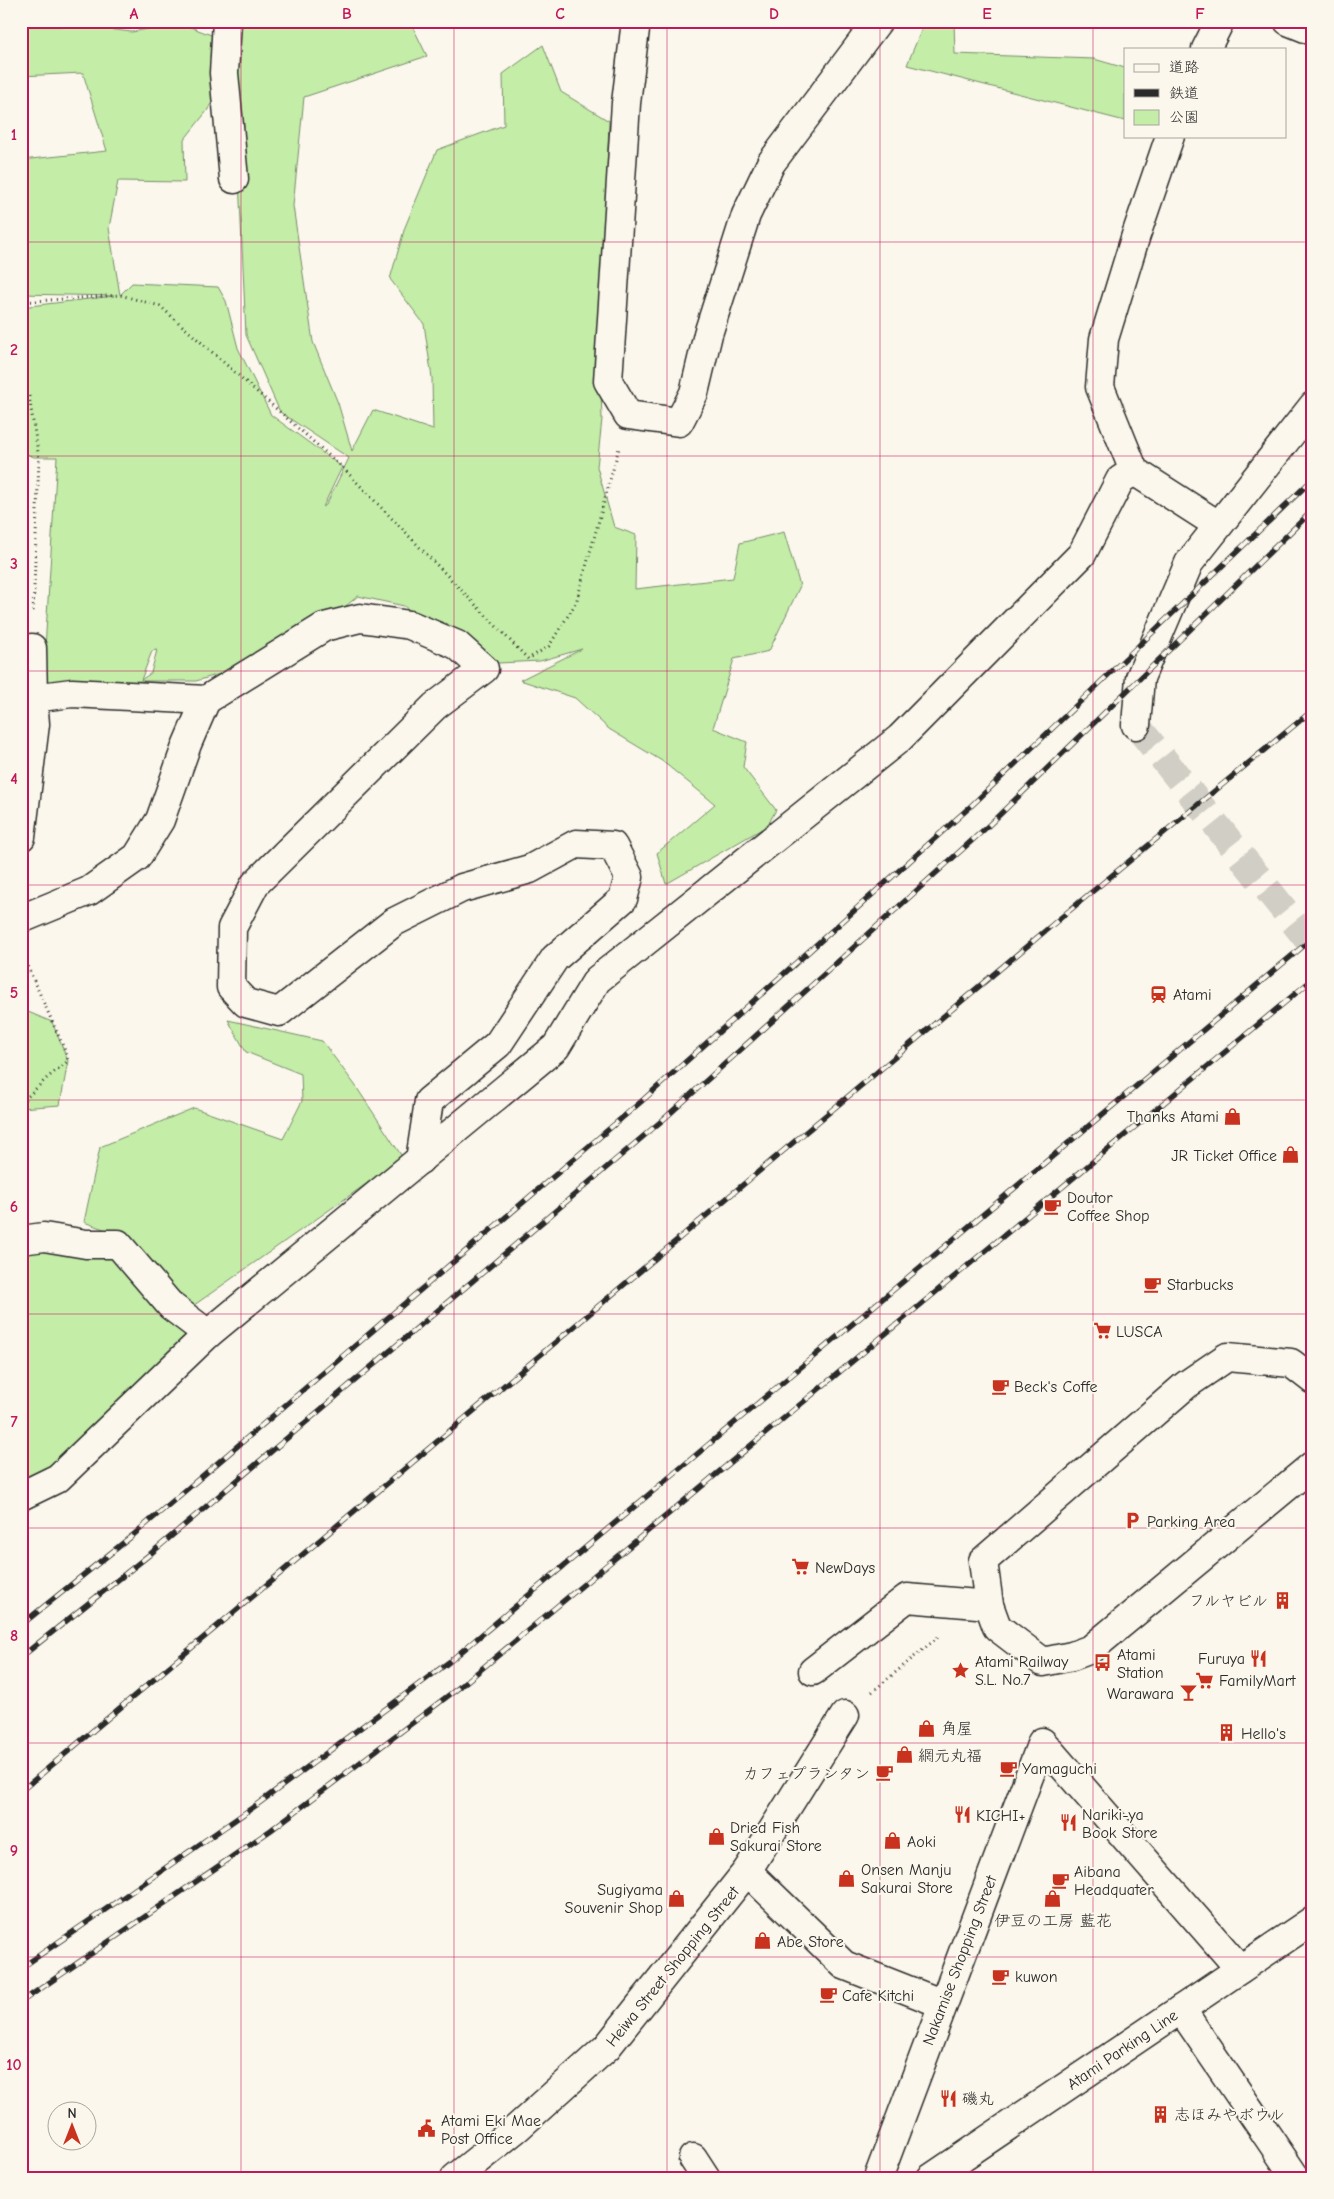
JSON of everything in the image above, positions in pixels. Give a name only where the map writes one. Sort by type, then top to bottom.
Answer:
[{"type":"street","points":[[227,21],[224,73],[234,179]]},
{"type":"street","points":[[636,21],[626,103],[608,381],[628,415],[679,422],[694,392],[708,334],[746,215],[770,163],[878,21]]},
{"type":"street","points":[[1206,48],[1220,21]]},
{"type":"street","points":[[1288,21],[1313,31]]},
{"type":"street","points":[[1169,138],[1136,235],[1104,339],[1100,387],[1134,471],[1218,525]]},
{"type":"street","points":[[1136,725],[1140,678],[1189,563],[1313,406]]},
{"type":"street","points":[[21,1496],[58,1478],[208,1334],[556,1047],[597,980],[900,738],[1082,554],[1120,480],[1134,471]]},
{"type":"street","points":[[32,698],[72,694],[206,700],[324,627],[360,618],[410,625],[457,644],[484,669],[436,706],[255,884],[232,928],[231,987],[246,1003],[279,1012],[394,922],[462,888],[530,869],[576,844],[613,846],[629,877],[623,899],[556,958],[498,1044],[429,1101],[420,1160]]},
{"type":"street","points":[[21,837],[35,724],[32,698],[32,648]]},
{"type":"street","points":[[21,919],[89,891],[137,857],[160,820],[187,744],[206,700]]},
{"type":"street","points":[[21,1240],[44,1238],[86,1244],[118,1244],[171,1306],[208,1334]]},
{"type":"street","points":[[1313,1380],[1291,1363],[1227,1357],[1186,1385],[983,1561],[989,1605],[998,1627],[1043,1662],[1072,1656],[1091,1649],[1313,1465]]},
{"type":"street","points":[[813,1671],[908,1598],[989,1605]]},
{"type":"street","name":"Heiwa Street Shopping Street","points":[[455,2178],[517,2128],[607,2047],[747,1871],[845,1715]]},
{"type":"street","name":"Nakamise Shopping Street","points":[[878,2178],[1042,1742],[1240,1970]]},
{"type":"street","points":[[747,1871],[844,1965],[942,2004]]},
{"type":"street","name":"Atami Parking Line","points":[[931,2178],[1313,1920]]},
{"type":"street","points":[[1181,2009],[1296,2178]]},
{"type":"path","points":[[21,302],[120,295],[160,306],[342,467],[528,659],[549,646],[576,602],[628,415]]},
{"type":"path","points":[[29,396],[39,459],[32,648]]},
{"type":"path","points":[[21,953],[64,1048],[68,1061],[21,1103]]},
{"type":"path","points":[[845,1715],[943,1633]]},
{"type":"green space","points":[[232,21],[410,21],[427,56],[304,97],[293,206],[313,342],[338,403],[352,451],[373,410],[433,430],[432,378],[424,324],[390,279],[405,227],[437,150],[504,125],[503,74],[543,45],[561,92],[609,121],[600,362],[602,419],[597,467],[614,527],[636,535],[635,589],[733,578],[740,543],[784,532],[800,586],[769,651],[734,659],[713,728],[747,742],[743,767],[776,810],[767,826],[666,884],[657,853],[715,804],[662,761],[609,729],[575,698],[520,680],[582,649],[540,661],[478,664],[404,606],[358,596],[341,610],[227,672],[196,681],[140,681],[42,696],[57,457],[34,457],[21,452],[21,307],[114,296],[21,294],[21,160],[107,151],[83,73],[21,76],[21,26],[81,26],[132,32],[180,23],[219,38],[225,79],[207,111],[184,140],[185,182],[118,181],[109,228],[120,295],[132,283],[218,287],[226,301],[238,348],[271,415],[342,467],[323,507],[326,505],[349,458],[280,412],[246,335]],"holes":[[[157,650],[151,673],[141,680],[152,651]]]},
{"type":"green space","points":[[925,21],[954,21],[955,54],[1094,59],[1124,68],[1124,121],[907,65]]},
{"type":"green space","points":[[21,1009],[52,1022],[68,1061],[60,1105],[21,1108]]},
{"type":"green space","points":[[228,1020],[322,1041],[355,1085],[403,1158],[190,1308],[126,1237],[84,1222],[100,1147],[194,1108],[283,1139],[302,1101],[301,1074],[246,1052]]},
{"type":"green space","points":[[21,1240],[118,1244],[196,1325],[48,1471],[21,1482]]},
{"type":"tunnel","points":[[1136,725],[1313,946]]},
{"type":"railway","points":[[21,1625],[132,1536],[643,1100],[971,806],[1313,479]]},
{"type":"railway","points":[[21,1657],[149,1555],[665,1118],[988,826],[1313,510]]},
{"type":"railway","points":[[21,1791],[1082,900],[1313,710]]},
{"type":"railway","points":[[21,1968],[255,1806],[449,1662],[1313,938]]},
{"type":"railway","points":[[21,2002],[271,1830],[461,1686],[1313,979]]},
{"type":"place","name":"Atami","points":[[1159,994]]},
{"type":"place","name":"Thanks Atami","points":[[1233,1116]]},
{"type":"place","name":"JR Ticket Office","points":[[1291,1155]]},
{"type":"place","name":"Doutor Coffee Shop","points":[[1053,1206]]},
{"type":"place","name":"Starbucks","points":[[1153,1284]]},
{"type":"place","name":"LUSCA","points":[[1102,1331]]},
{"type":"place","name":"Beck's Coffe","points":[[1000,1386]]},
{"type":"place","name":"Parking Area","points":[[1133,1521]]},
{"type":"place","name":"NewDays","points":[[801,1567]]},
{"type":"place","name":"フルヤビル","points":[[1282,1600]]},
{"type":"place","name":"Furuya","points":[[1259,1658]]},
{"type":"place","name":"Atami Station","points":[[1103,1663]]},
{"type":"place","name":"Atami Railway S.L. No.7","points":[[961,1670]]},
{"type":"place","name":"FamilyMart","points":[[1205,1680]]},
{"type":"place","name":"Warawara","points":[[1188,1693]]},
{"type":"place","name":"角屋","points":[[927,1728]]},
{"type":"place","name":"Hello's","points":[[1227,1733]]},
{"type":"place","name":"網元丸福","points":[[904,1755]]},
{"type":"place","name":"Yamaguchi","points":[[1008,1768]]},
{"type":"place","name":"カフェプランタン","points":[[884,1773]]},
{"type":"place","name":"KICHI+","points":[[962,1815]]},
{"type":"place","name":"Nariki-ya Book Store","points":[[1068,1823]]},
{"type":"place","name":"Dried Fish Sakurai Store","points":[[716,1836]]},
{"type":"place","name":"Aoki","points":[[893,1841]]},
{"type":"place","name":"Onsen Manju Sakurai Store","points":[[847,1878]]},
{"type":"place","name":"Aibana Headquater","points":[[1060,1880]]},
{"type":"place","name":"Sugiyama Souvenir Shop","points":[[677,1898]]},
{"type":"place","name":"伊豆の工房 藍花","points":[[1053,1899]]},
{"type":"place","name":"Abe Store","points":[[763,1941]]},
{"type":"place","name":"kuwon","points":[[1001,1976]]},
{"type":"place","name":"Cafe Kitchi","points":[[828,1995]]},
{"type":"place","name":"磯丸","points":[[948,2098]]},
{"type":"place","name":"志ほみやボウル","points":[[1160,2114]]},
{"type":"place","name":"Atami Eki Mae Post Office","points":[[427,2129]]}]
